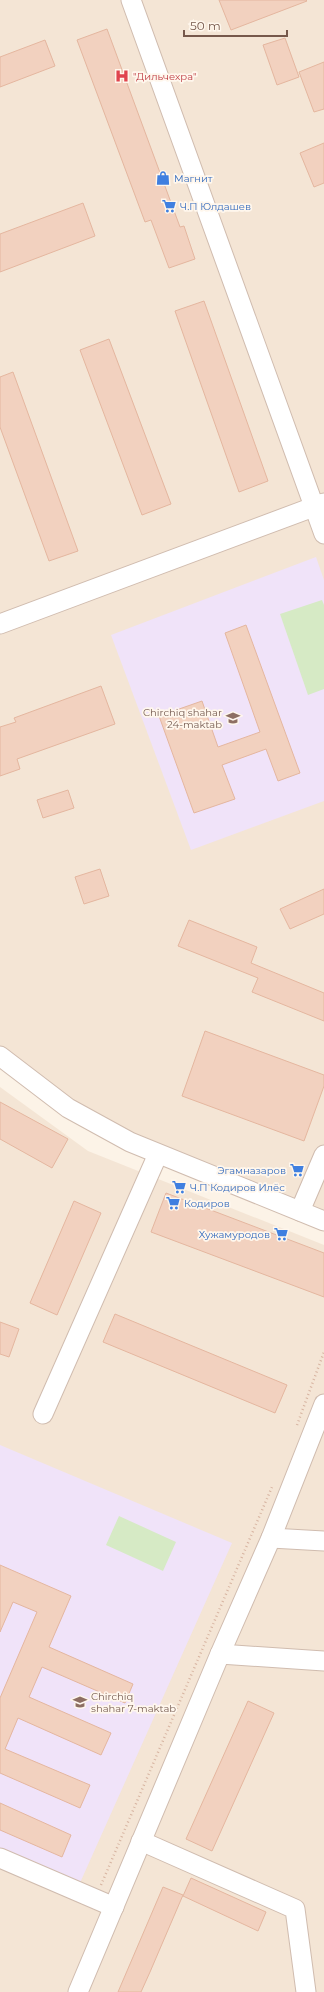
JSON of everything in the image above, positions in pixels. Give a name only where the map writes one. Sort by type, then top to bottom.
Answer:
[{"type":"street","points":[[131,0],[319,505],[324,534]]},
{"type":"street","points":[[0,624],[319,505]]},
{"type":"street","points":[[0,1056],[68,1108],[130,1142],[324,1221]]},
{"type":"street","points":[[43,1414],[158,1154]]},
{"type":"street","points":[[300,1211],[324,1154]]},
{"type":"street","points":[[78,1992],[220,1654],[271,1538],[324,1404]]},
{"type":"street","points":[[271,1538],[324,1541]]},
{"type":"street","points":[[220,1654],[324,1661]]},
{"type":"street","points":[[141,1841],[295,1909],[306,1992]]},
{"type":"street","points":[[0,1858],[114,1907]]},
{"type":"path","points":[[296,1427],[324,1352]]},
{"type":"path","points":[[95,1899],[273,1486]]},
{"type":"shaded area","points":[[0,0],[324,0],[324,1221],[158,1154],[0,1056]]},
{"type":"shaded area","name":"Chirchiq shahar 24-maktab","points":[[316,557],[324,580],[324,801],[191,850],[111,635]]},
{"type":"shaded area","points":[[0,1087],[88,1151],[324,1245],[324,1992],[0,1992]]},
{"type":"shaded area","name":"Chirchiq shahar 7-maktab","points":[[0,1445],[232,1543],[75,1894],[0,1862]]},
{"type":"green space","points":[[322,600],[324,605],[324,689],[308,695],[280,614]]},
{"type":"green space","points":[[119,1516],[176,1542],[163,1571],[106,1545]]},
{"type":"building","points":[[219,0],[306,0],[307,1],[231,30]]},
{"type":"building","points":[[107,29],[180,227],[184,226],[195,259],[169,268],[151,220],[145,222],[77,40]]},
{"type":"building","points":[[285,38],[299,77],[277,85],[263,45]]},
{"type":"building","points":[[45,40],[55,66],[0,87],[0,57]]},
{"type":"building","points":[[324,62],[324,109],[314,112],[299,72]]},
{"type":"building","points":[[324,143],[324,183],[314,187],[300,153]]},
{"type":"building","points":[[83,203],[95,236],[0,272],[0,234]]},
{"type":"building","points":[[204,301],[268,481],[239,492],[175,311]]},
{"type":"building","points":[[109,339],[171,504],[142,515],[80,350]]},
{"type":"building","points":[[13,372],[78,551],[49,561],[0,427],[0,377]]},
{"type":"building","points":[[246,625],[300,773],[278,781],[266,749],[222,765],[235,799],[194,813],[159,716],[202,701],[218,747],[260,732],[225,633]]},
{"type":"building","points":[[101,686],[115,724],[17,759],[20,769],[0,776],[0,727],[16,722],[14,718]]},
{"type":"building","points":[[68,790],[74,808],[43,818],[37,800]]},
{"type":"building","points":[[100,869],[109,896],[84,904],[75,877]]},
{"type":"building","points":[[324,889],[324,914],[290,929],[280,909]]},
{"type":"building","points":[[189,920],[257,947],[251,963],[324,993],[324,1021],[252,992],[258,978],[178,946]]},
{"type":"building","points":[[205,1031],[324,1075],[324,1086],[304,1141],[182,1096]]},
{"type":"building","points":[[0,1102],[68,1139],[52,1168],[0,1139]]},
{"type":"building","points":[[166,1193],[324,1253],[324,1297],[151,1232]]},
{"type":"building","points":[[74,1201],[101,1213],[57,1315],[30,1303]]},
{"type":"building","points":[[115,1314],[287,1385],[275,1413],[103,1342]]},
{"type":"building","points":[[0,1322],[19,1329],[9,1357],[0,1354]]},
{"type":"building","points":[[0,1565],[71,1596],[49,1647],[133,1684],[125,1703],[42,1667],[29,1697],[111,1733],[101,1755],[18,1718],[5,1749],[90,1785],[80,1808],[0,1773],[0,1698],[37,1612],[13,1602],[0,1632]]},
{"type":"building","points":[[248,1701],[274,1713],[212,1851],[186,1839]]},
{"type":"building","points":[[0,1803],[71,1835],[62,1857],[0,1830]]},
{"type":"building","points":[[191,1878],[266,1912],[258,1931],[183,1896]]},
{"type":"building","points":[[163,1887],[183,1895],[141,1992],[118,1992]]},
{"type":"place","name":"\"Дильчехра\"","points":[[122,76]]},
{"type":"place","name":"Магнит","points":[[163,178]]},
{"type":"place","name":"Ч.П Юлдашев","points":[[169,206]]},
{"type":"place","name":"Chirchiq shahar 24-maktab","points":[[233,718]]},
{"type":"place","name":"Эгамназаров","points":[[297,1170]]},
{"type":"place","name":"Ч.П Кодиров Илёс","points":[[179,1187]]},
{"type":"place","name":"Кодиров","points":[[173,1203]]},
{"type":"place","name":"Хужамуродов","points":[[281,1234]]},
{"type":"place","name":"Chirchiq shahar 7-maktab","points":[[80,1702]]}]
